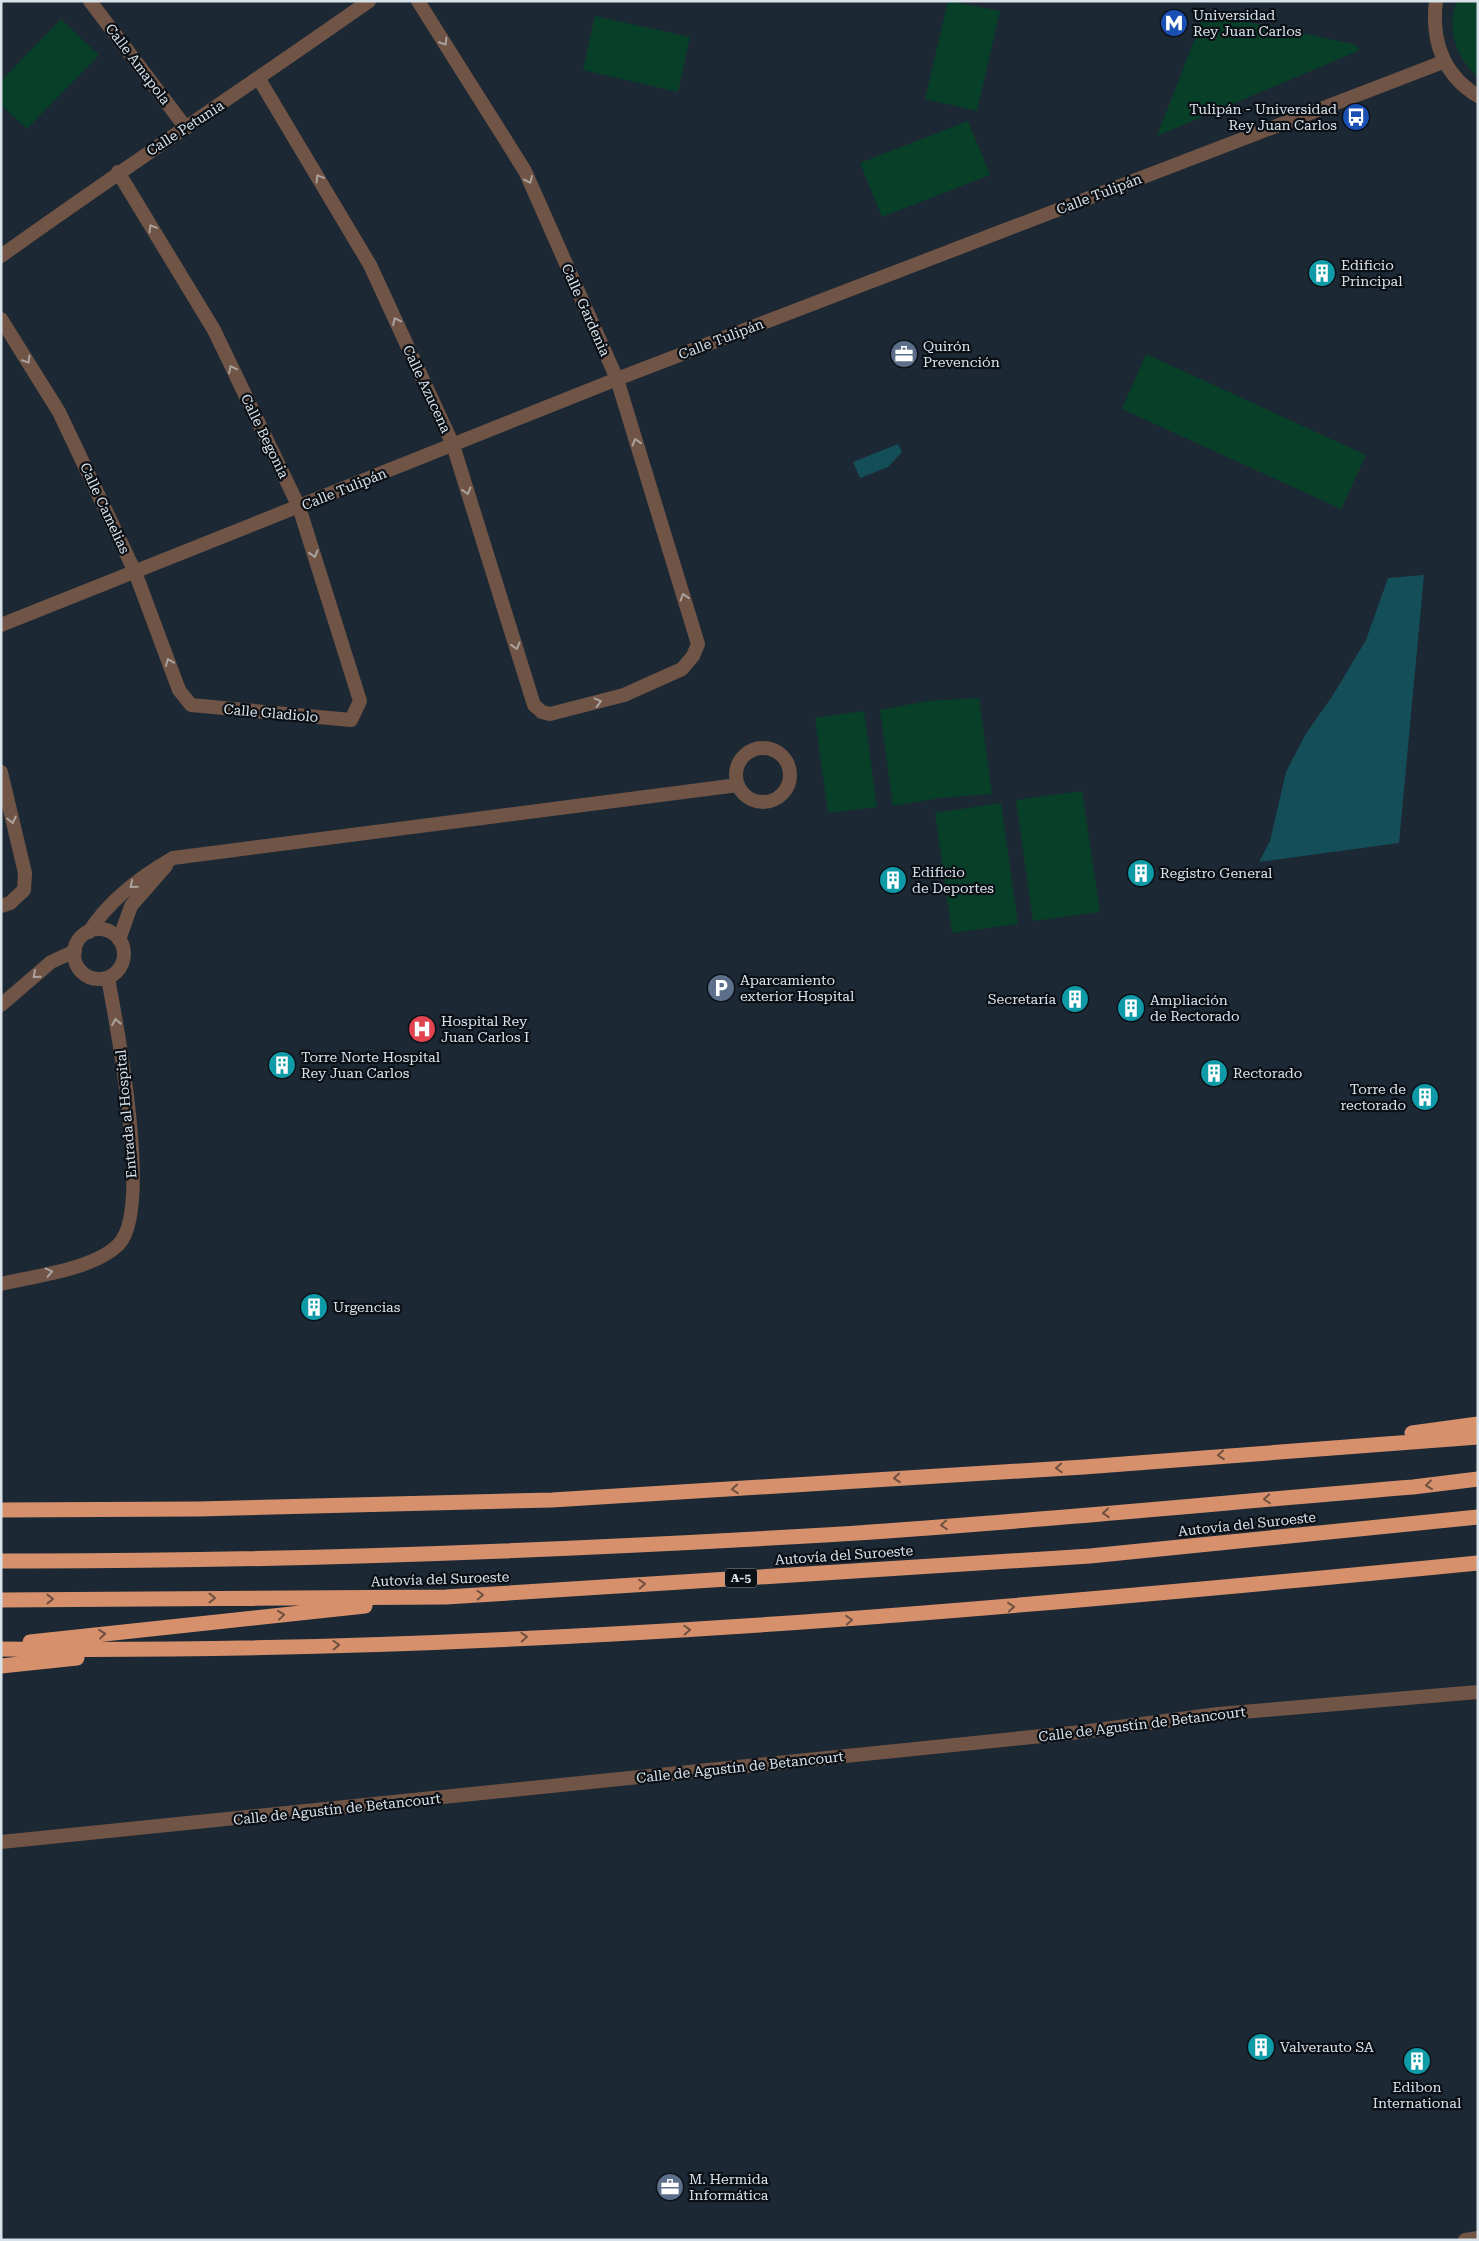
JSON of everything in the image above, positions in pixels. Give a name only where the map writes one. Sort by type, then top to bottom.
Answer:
[{"type":"highway","points":[[1305,1450],[1478,1424]]},
{"type":"highway","points":[[1,1510],[198,1509],[552,1500],[1478,1437]]},
{"type":"highway","name":"Autovía del Suroeste","points":[[1,1561],[158,1562],[560,1548],[829,1534],[1413,1487],[1478,1479]]},
{"type":"highway","name":"Autovía del Suroeste","points":[[1,1600],[446,1597],[1090,1556],[1478,1518]]},
{"type":"highway","points":[[1,1649],[148,1651],[423,1642],[776,1625],[1107,1599],[1478,1563]]},
{"type":"highway","points":[[1,1645],[446,1597]]},
{"type":"highway","points":[[1,1666],[148,1651]]},
{"type":"street","name":"Calle Amapola","points":[[90,1],[186,128]]},
{"type":"street","name":"Calle Petunia","points":[[1,256],[118,172],[259,79],[369,1]]},
{"type":"street","name":"Calle Gardenia","points":[[418,1],[525,171],[617,379],[698,644],[693,656],[682,669],[624,695],[550,714]]},
{"type":"street","points":[[1435,1],[1434,27],[1443,62],[1457,80],[1478,96]]},
{"type":"street","name":"Calle Tulipán","points":[[1,625],[617,379],[1443,62]]},
{"type":"street","name":"Calle Azucena","points":[[259,79],[370,264],[453,445],[534,705],[542,712],[550,714]]},
{"type":"street","name":"Calle Begonia","points":[[118,172],[214,330],[299,507],[360,701],[351,720]]},
{"type":"street","name":"Calle Camelias","points":[[1,319],[59,412],[135,572],[179,690],[191,705]]},
{"type":"street","name":"Calle Gladiolo","points":[[191,705],[351,720]]},
{"type":"street","points":[[1,772],[25,873],[24,890],[10,902],[1,906]]},
{"type":"street","points":[[88,932],[106,931],[120,940],[124,951],[123,962],[117,971],[108,978],[95,979],[84,974],[76,963],[75,951],[79,940],[118,898],[149,872],[173,858],[738,785]]},
{"type":"street","points":[[120,940],[131,906],[173,858]]},
{"type":"street","points":[[1,1004],[51,962],[75,951]]},
{"type":"street","name":"Entrada al Hospital","points":[[1,1284],[83,1264],[97,1258],[120,1243],[128,1229],[132,1195],[131,1139],[118,1031],[108,978]]},
{"type":"street","name":"Calle de Agustín de Betancourt","points":[[1,1842],[1081,1732],[1218,1714],[1478,1692]]},
{"type":"street","points":[[1465,2240],[1478,2238]]},
{"type":"green space","points":[[948,1],[1000,11],[977,111],[925,99]]},
{"type":"green space","points":[[1457,1],[1478,1],[1478,77],[1464,61],[1455,42],[1452,22]]},
{"type":"green space","points":[[1205,13],[1353,44],[1359,48],[1358,51],[1157,136]]},
{"type":"green space","points":[[595,16],[690,37],[678,92],[583,70]]},
{"type":"green space","points":[[61,19],[99,55],[27,129],[1,105],[1,81]]},
{"type":"green space","points":[[968,121],[990,175],[882,217],[860,163]]},
{"type":"green space","points":[[1146,354],[1366,455],[1341,509],[1122,409]]},
{"type":"green space","points":[[979,698],[992,794],[940,798],[893,806],[880,710],[927,701]]},
{"type":"green space","points":[[864,711],[877,807],[828,813],[815,718]]},
{"type":"green space","points":[[1082,791],[1100,912],[1033,921],[1016,800]]},
{"type":"green space","points":[[1001,803],[1018,924],[952,933],[935,813]]},
{"type":"water","points":[[898,444],[902,452],[888,467],[860,478],[853,462]]},
{"type":"water","points":[[1424,575],[1399,843],[1259,862],[1270,841],[1286,772],[1305,735],[1333,695],[1366,640],[1388,578]]},
{"type":"place","name":"Universidad Rey Juan Carlos","points":[[1174,23]]},
{"type":"place","name":"Tulipán - Universidad Rey Juan Carlos","points":[[1356,117]]},
{"type":"place","name":"Edificio Principal","points":[[1322,273]]},
{"type":"place","name":"Quirón Prevención","points":[[904,354]]},
{"type":"place","name":"Registro General","points":[[1141,873]]},
{"type":"place","name":"Edificio de Deportes","points":[[893,880]]},
{"type":"place","name":"Aparcamiento exterior Hospital","points":[[721,988]]},
{"type":"place","name":"Secretaría","points":[[1075,999]]},
{"type":"place","name":"Ampliación de Rectorado","points":[[1131,1008]]},
{"type":"place","name":"Hospital Rey Juan Carlos I","points":[[422,1029]]},
{"type":"place","name":"Torre Norte Hospital Rey Juan Carlos","points":[[282,1065]]},
{"type":"place","name":"Rectorado","points":[[1214,1073]]},
{"type":"place","name":"Torre de rectorado","points":[[1425,1097]]},
{"type":"place","name":"Urgencias","points":[[314,1307]]},
{"type":"place","name":"Valverauto SA","points":[[1261,2047]]},
{"type":"place","name":"Edibon International","points":[[1417,2061]]},
{"type":"place","name":"M. Hermida Informática","points":[[670,2187]]}]
